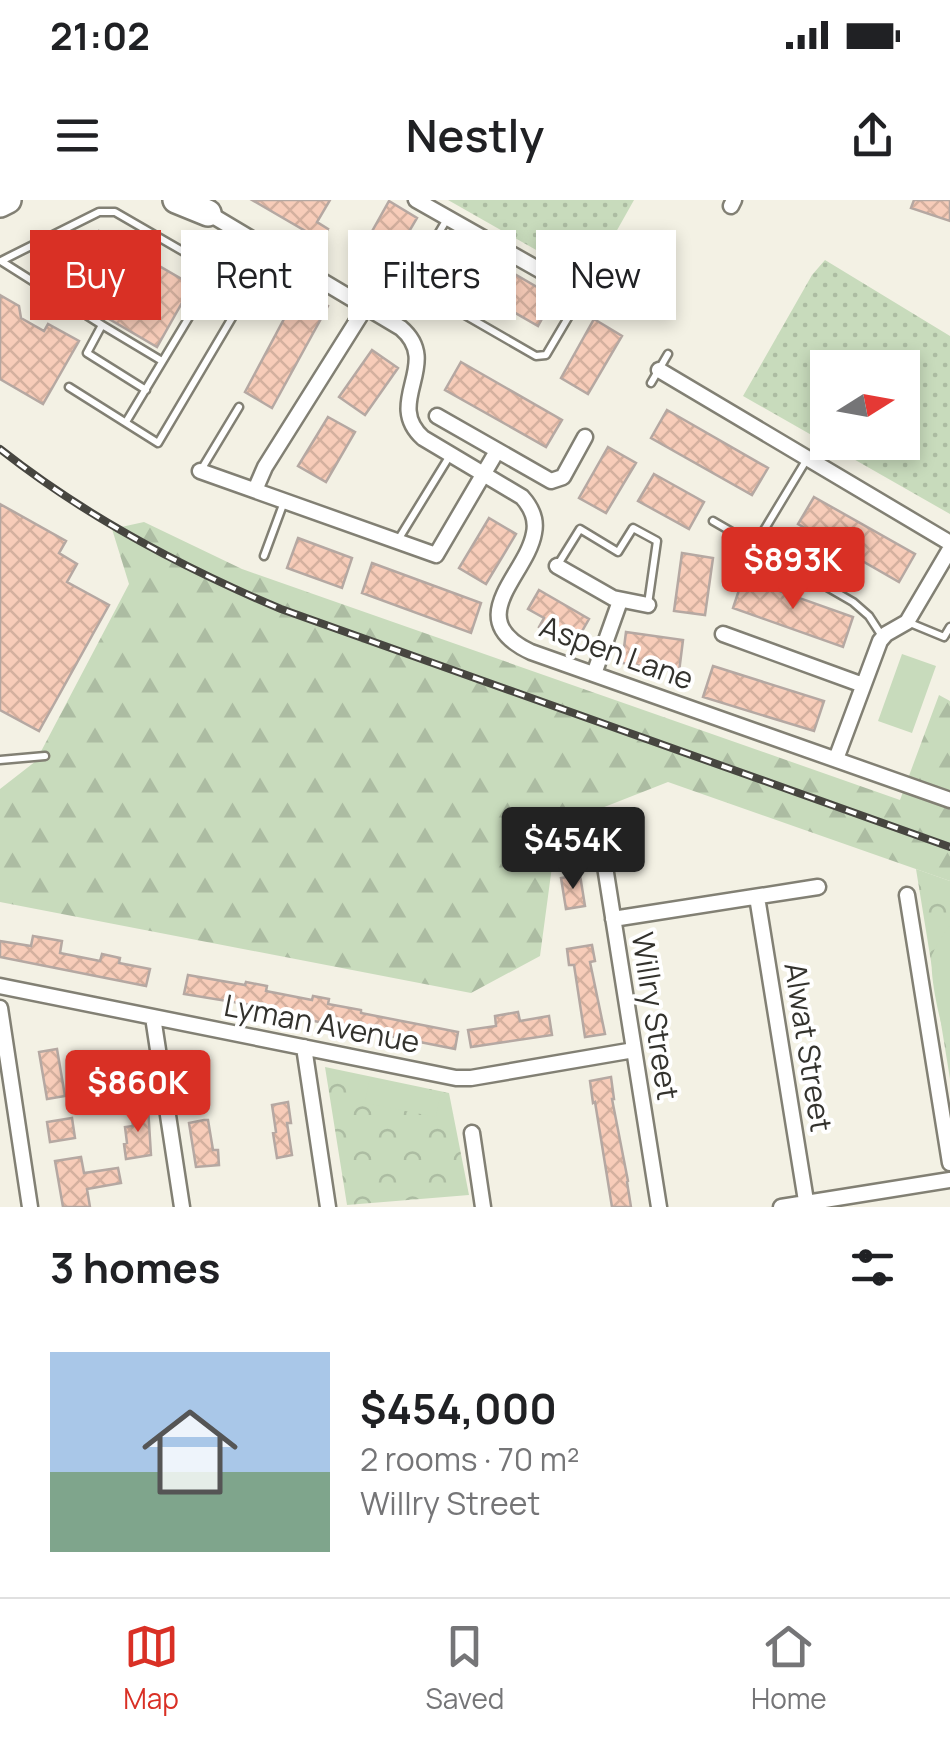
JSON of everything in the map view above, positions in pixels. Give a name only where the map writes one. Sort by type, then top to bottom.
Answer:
[{"type":"highway","points":[[0,204],[8,200]]},
{"type":"highway","points":[[176,200],[198,207]]},
{"type":"street","points":[[416,200],[536,268]]},
{"type":"street","name":"Aspen Lane","points":[[198,207],[234,230]]},
{"type":"street","points":[[255,490],[265,467],[357,320]]},
{"type":"street","name":"Aspen Lane","points":[[387,320],[411,338],[417,353],[418,368],[408,396],[413,426],[424,438],[522,497],[531,510],[535,524],[532,540],[500,601],[505,632],[515,643],[531,652],[950,800]]},
{"type":"street","points":[[655,376],[807,458],[950,546],[907,622],[882,638],[877,646],[836,760]]},
{"type":"street","points":[[438,416],[556,481],[585,437]]},
{"type":"street","points":[[200,471],[436,555],[498,450]]},
{"type":"street","points":[[558,566],[620,601],[648,606]]},
{"type":"street","points":[[594,674],[620,601]]},
{"type":"street","points":[[723,634],[863,686]]},
{"type":"street","name":"Willry Street","points":[[600,834],[658,1207]]},
{"type":"street","points":[[613,919],[818,887]]},
{"type":"street","points":[[907,895],[950,1164]]},
{"type":"street","name":"Alwat Street","points":[[757,896],[806,1205]]},
{"type":"street","name":"Lyman Avenue","points":[[0,986],[456,1078],[634,1050]]},
{"type":"street","points":[[0,1008],[30,1207]]},
{"type":"street","points":[[153,1017],[182,1207]]},
{"type":"street","points":[[304,1047],[328,1207]]},
{"type":"street","points":[[0,1127],[17,1126]]},
{"type":"street","points":[[472,1133],[484,1207]]},
{"type":"street","points":[[781,1207],[950,1180]]},
{"type":"lane","points":[[1,262],[99,212],[115,212],[181,248]]},
{"type":"lane","points":[[448,218],[414,275],[418,288],[536,356],[546,355],[567,320]]},
{"type":"lane","points":[[1,262],[162,362]]},
{"type":"lane","points":[[126,422],[187,320]]},
{"type":"lane","points":[[69,387],[158,443],[231,320]]},
{"type":"lane","points":[[102,325],[87,353],[146,390]]},
{"type":"lane","points":[[655,376],[668,354]]},
{"type":"lane","points":[[200,471],[239,407]]},
{"type":"lane","points":[[398,542],[450,454]]},
{"type":"lane","points":[[755,546],[807,458]]},
{"type":"lane","points":[[264,556],[284,501]]},
{"type":"lane","points":[[712,521],[859,606],[870,616],[882,638]]},
{"type":"lane","points":[[558,566],[580,529],[618,552],[632,528],[657,541],[648,606]]},
{"type":"lane","points":[[907,622],[944,637],[950,627]]},
{"type":"lane","points":[[0,760],[45,756]]},
{"type":"green space","points":[[448,200],[634,200],[617,230],[536,230],[536,250],[516,239],[516,230],[501,230]]},
{"type":"green space","points":[[825,260],[950,336],[950,514],[855,460],[920,460],[920,350],[810,350],[810,434],[743,396],[812,275]]},
{"type":"green space","points":[[144,522],[242,569],[900,800],[939,695],[950,701],[950,881],[668,782],[584,815],[589,852],[553,859],[540,956],[471,993],[0,902],[0,789],[36,761],[129,584],[112,529]]},
{"type":"green space","points":[[902,654],[936,666],[912,733],[878,721]]},
{"type":"green space","points":[[916,869],[950,881],[950,1079]]},
{"type":"green space","points":[[950,925],[950,1051],[936,1002],[932,961]]},
{"type":"green space","points":[[325,1067],[449,1093],[469,1195],[347,1205]]},
{"type":"green space","points":[[370,1078],[441,1092],[436,1117],[365,1103]]},
{"type":"building","points":[[252,200],[330,200],[317,222],[327,230],[304,230]]},
{"type":"building","points":[[914,200],[950,200],[950,221],[911,208]]},
{"type":"building","points":[[389,201],[417,218],[410,230],[373,230]]},
{"type":"building","points":[[161,267],[181,279],[181,304],[157,347],[111,320],[161,320]]},
{"type":"building","points":[[516,275],[536,286],[536,320],[541,320],[538,326],[516,313]]},
{"type":"building","points":[[0,295],[19,306],[21,318],[44,331],[48,324],[79,341],[43,404],[0,379]]},
{"type":"building","points":[[283,320],[320,320],[272,408],[245,392]]},
{"type":"building","points":[[593,320],[622,336],[588,394],[561,378]]},
{"type":"building","points":[[372,350],[398,368],[365,415],[339,397]]},
{"type":"building","points":[[461,362],[562,420],[546,447],[445,390]]},
{"type":"building","points":[[667,410],[768,468],[752,495],[651,438]]},
{"type":"building","points":[[328,417],[355,432],[326,482],[298,466]]},
{"type":"building","points":[[608,447],[636,463],[606,513],[579,498]]},
{"type":"building","points":[[654,474],[704,502],[689,529],[638,501]]},
{"type":"building","points":[[814,497],[915,554],[899,582],[798,524]]},
{"type":"building","points":[[0,504],[66,541],[59,553],[77,564],[67,582],[109,605],[39,731],[0,710]]},
{"type":"building","points":[[489,518],[516,534],[486,584],[459,568]]},
{"type":"building","points":[[298,538],[352,558],[342,588],[287,568]]},
{"type":"building","points":[[682,553],[713,558],[705,615],[674,611]]},
{"type":"building","points":[[372,563],[481,603],[471,633],[362,593]]},
{"type":"building","points":[[743,578],[853,617],[843,647],[733,608]]},
{"type":"building","points":[[539,590],[589,619],[573,647],[539,627],[544,618],[528,609]]},
{"type":"building","points":[[626,632],[683,640],[679,672],[622,663]]},
{"type":"building","points":[[713,666],[824,701],[814,731],[703,697]]},
{"type":"building","points":[[580,875],[585,906],[566,909],[561,878]]},
{"type":"building","points":[[33,936],[62,941],[60,953],[100,961],[102,954],[120,958],[119,963],[150,969],[146,986],[0,957],[0,941],[31,946]]},
{"type":"building","points":[[592,945],[595,961],[590,962],[605,1034],[585,1037],[574,965],[569,965],[567,949]]},
{"type":"building","points":[[188,975],[267,986],[266,991],[312,1000],[313,996],[329,999],[328,1004],[361,1013],[458,1032],[455,1049],[294,1017],[293,1020],[275,1016],[276,1009],[184,994]]},
{"type":"building","points":[[518,1012],[520,1021],[549,1016],[552,1035],[471,1047],[468,1030],[496,1026],[495,1016]]},
{"type":"building","points":[[57,1049],[65,1096],[47,1099],[39,1052]]},
{"type":"building","points":[[181,1054],[202,1058],[204,1096],[186,1098],[184,1068],[178,1067]]},
{"type":"building","points":[[122,1063],[127,1089],[107,1092],[102,1066]]},
{"type":"building","points":[[611,1077],[631,1207],[612,1207],[593,1103],[590,1081]]},
{"type":"building","points":[[288,1102],[292,1155],[277,1158],[272,1105]]},
{"type":"building","points":[[148,1107],[151,1155],[126,1159],[125,1127],[133,1126],[131,1110]]},
{"type":"building","points":[[72,1118],[75,1138],[50,1142],[47,1122]]},
{"type":"building","points":[[208,1120],[219,1165],[196,1167],[189,1123]]},
{"type":"building","points":[[81,1157],[84,1173],[118,1168],[121,1183],[87,1189],[90,1207],[63,1207],[55,1161]]},
{"type":"railway","points":[[0,449],[66,497],[135,539],[281,609],[950,847]]}]
